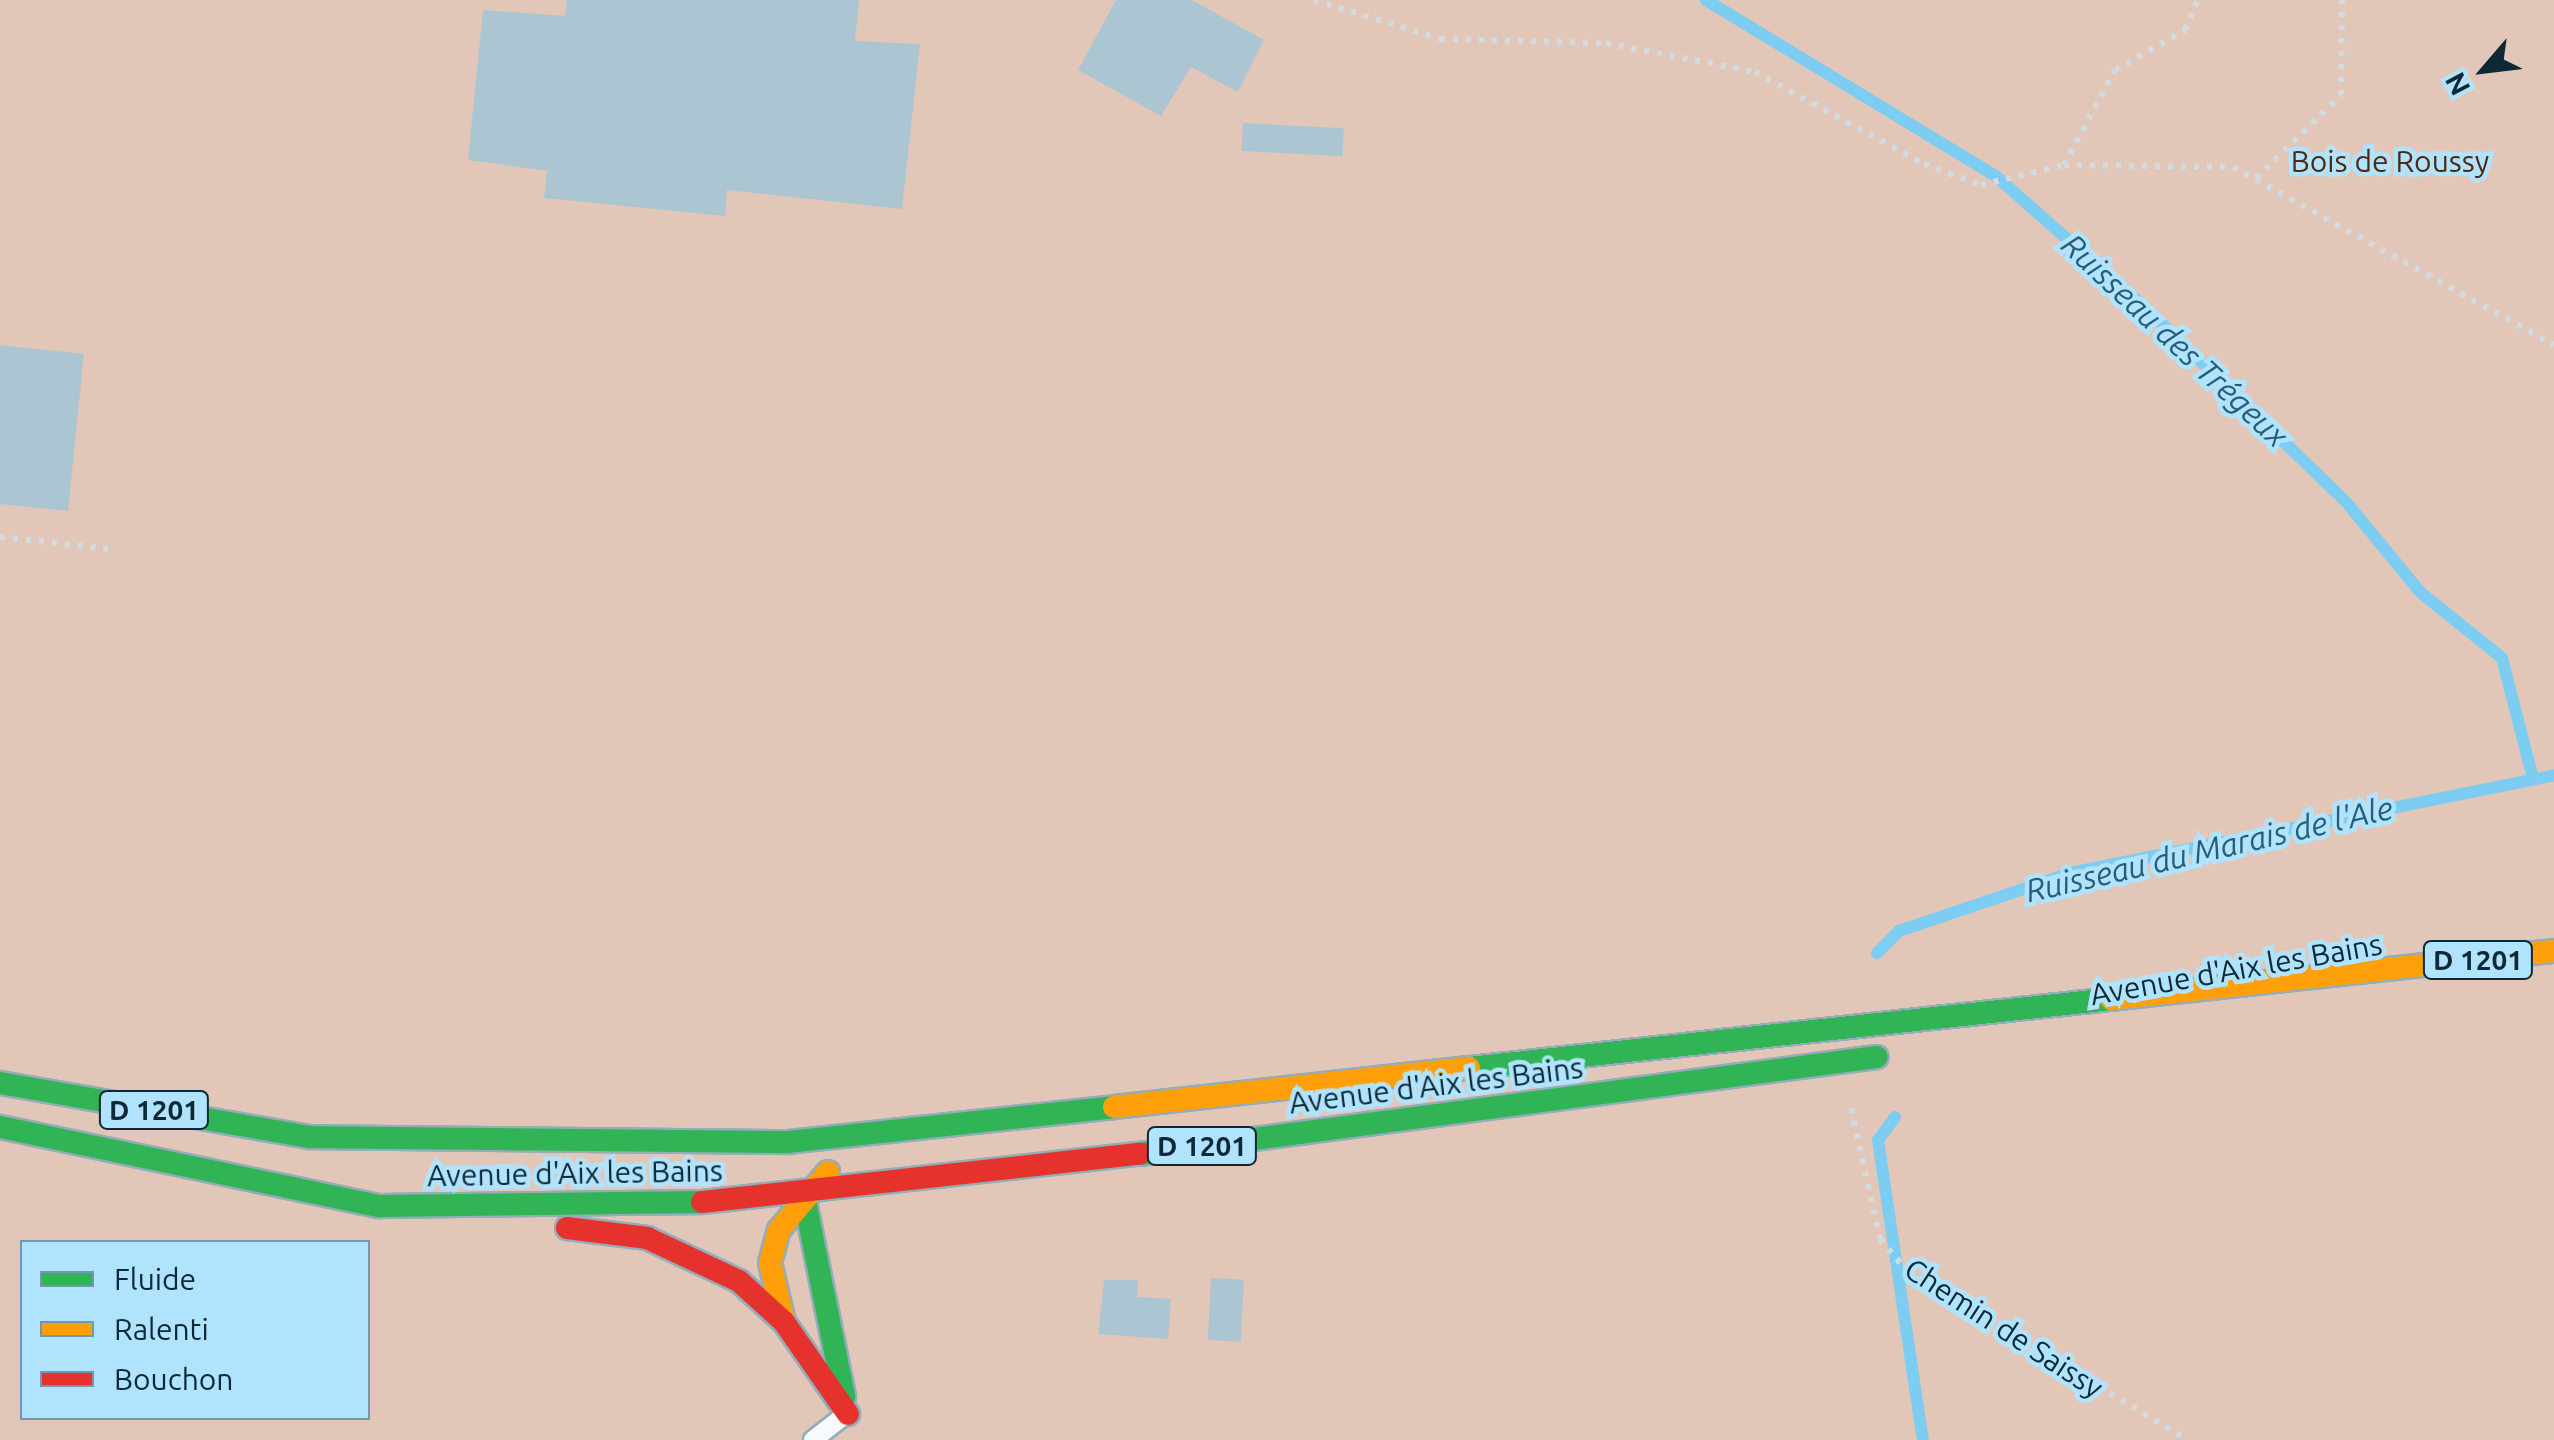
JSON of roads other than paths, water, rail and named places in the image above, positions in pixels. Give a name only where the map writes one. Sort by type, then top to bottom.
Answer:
[{"type":"main road","name":"Avenue d'Aix les Bains","points":[[0,1084],[309,1137],[788,1142],[1213,1100],[2012,1003],[2403,970],[2554,951]]},
{"type":"main road","name":"Avenue d'Aix les Bains","points":[[1995,1039],[2403,970]]},
{"type":"main road","name":"Avenue d'Aix les Bains","points":[[0,1127],[379,1206],[632,1209],[804,1196],[1898,1054]]},
{"type":"main road","points":[[784,1322],[770,1263],[804,1196],[847,1157],[1111,1127],[1213,1100]]},
{"type":"main road","points":[[309,1137],[442,1159],[741,1163],[804,1196]]},
{"type":"main road","points":[[804,1196],[848,1414],[858,1440]]},
{"type":"main road","points":[[379,1206],[648,1238],[724,1272],[784,1322],[848,1414]]},
{"type":"lane","points":[[813,1440],[848,1414]]},
{"type":"waterway","name":"Ruisseau des Trégeux","points":[[1706,0],[1997,177],[2155,317],[2347,503],[2420,592],[2502,658],[2533,779]]},
{"type":"waterway","name":"Ruisseau du Marais de l'Ale","points":[[1877,953],[1899,931],[2070,873],[2554,775]]},
{"type":"waterway","name":"Ruisseau du Marais de l'Ale","points":[[1895,1117],[1878,1140],[1923,1440]]},
{"type":"park label","name":"Bois de Roussy","points":[[2390,161]]}]
